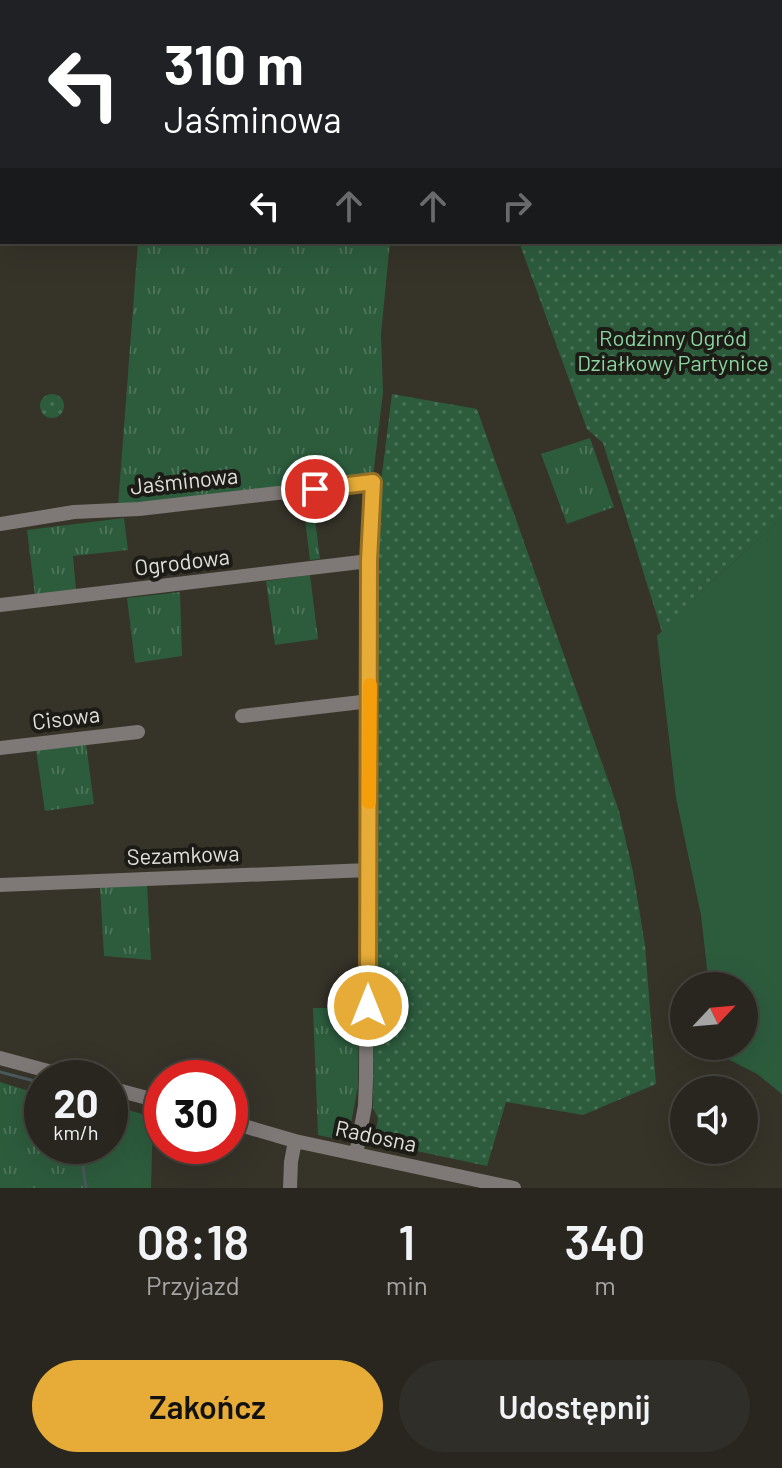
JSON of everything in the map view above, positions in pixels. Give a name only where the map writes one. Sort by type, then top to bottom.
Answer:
[{"type":"street","name":"Jaśminowa","points":[[0,524],[74,512],[139,509],[373,482],[369,561]]},
{"type":"street","name":"Ogrodowa","points":[[0,605],[369,561]]},
{"type":"street","points":[[356,1154],[365,1106],[366,1079],[369,561]]},
{"type":"street","points":[[242,716],[370,701]]},
{"type":"street","name":"Cisowa","points":[[0,748],[138,732]]},
{"type":"street","name":"Sezamkowa","points":[[0,885],[368,870]]},
{"type":"street","points":[[0,1058],[24,1064]]},
{"type":"street","name":"Radosna","points":[[248,1127],[295,1141],[514,1188]]},
{"type":"street","points":[[290,1188],[295,1141]]},
{"type":"green space","points":[[138,244],[390,244],[381,334],[383,392],[373,477],[118,506]]},
{"type":"green space","name":"Rodzinny Ogród Działkowy Partynice","points":[[520,244],[782,244],[782,518],[662,632],[603,443],[587,429]]},
{"type":"green space","points":[[52,394],[63,401],[64,406],[57,417],[52,418],[41,411],[40,406],[47,395]]},
{"type":"green space","points":[[392,394],[477,409],[619,811],[645,945],[656,1084],[583,1115],[506,1102],[487,1166],[374,1142],[378,1118],[373,1108],[379,498]]},
{"type":"green space","points":[[590,438],[614,507],[567,524],[541,454]]},
{"type":"green space","points":[[312,494],[320,559],[310,560],[302,495]]},
{"type":"green space","points":[[124,518],[128,550],[73,556],[76,590],[35,595],[27,530]]},
{"type":"green space","points":[[782,518],[782,1094],[757,1074],[730,1060],[758,1060],[758,972],[707,972],[701,915],[676,798],[657,636]]},
{"type":"green space","points":[[310,575],[318,639],[275,645],[266,581]]},
{"type":"green space","points":[[180,592],[182,656],[135,663],[127,598]]},
{"type":"green space","points":[[86,744],[94,804],[45,811],[36,750]]},
{"type":"green space","points":[[147,885],[151,960],[104,956],[100,887]]},
{"type":"green space","points":[[313,1008],[359,1008],[358,1086],[351,1123],[336,1122],[332,1138],[318,1135]]},
{"type":"green space","points":[[0,1082],[24,1089],[24,1164],[90,1164],[92,1188],[0,1188]]},
{"type":"green space","points":[[128,1110],[144,1114],[144,1164],[152,1164],[151,1188],[92,1188],[89,1164],[128,1164]]},
{"type":"waterway","points":[[0,1072],[24,1078]]},
{"type":"waterway","points":[[83,1164],[86,1188]]},
{"type":"slow traffic","points":[[369,802],[370,685]]},
{"type":"route","points":[[315,489],[373,482],[369,561],[368,1006]]}]
